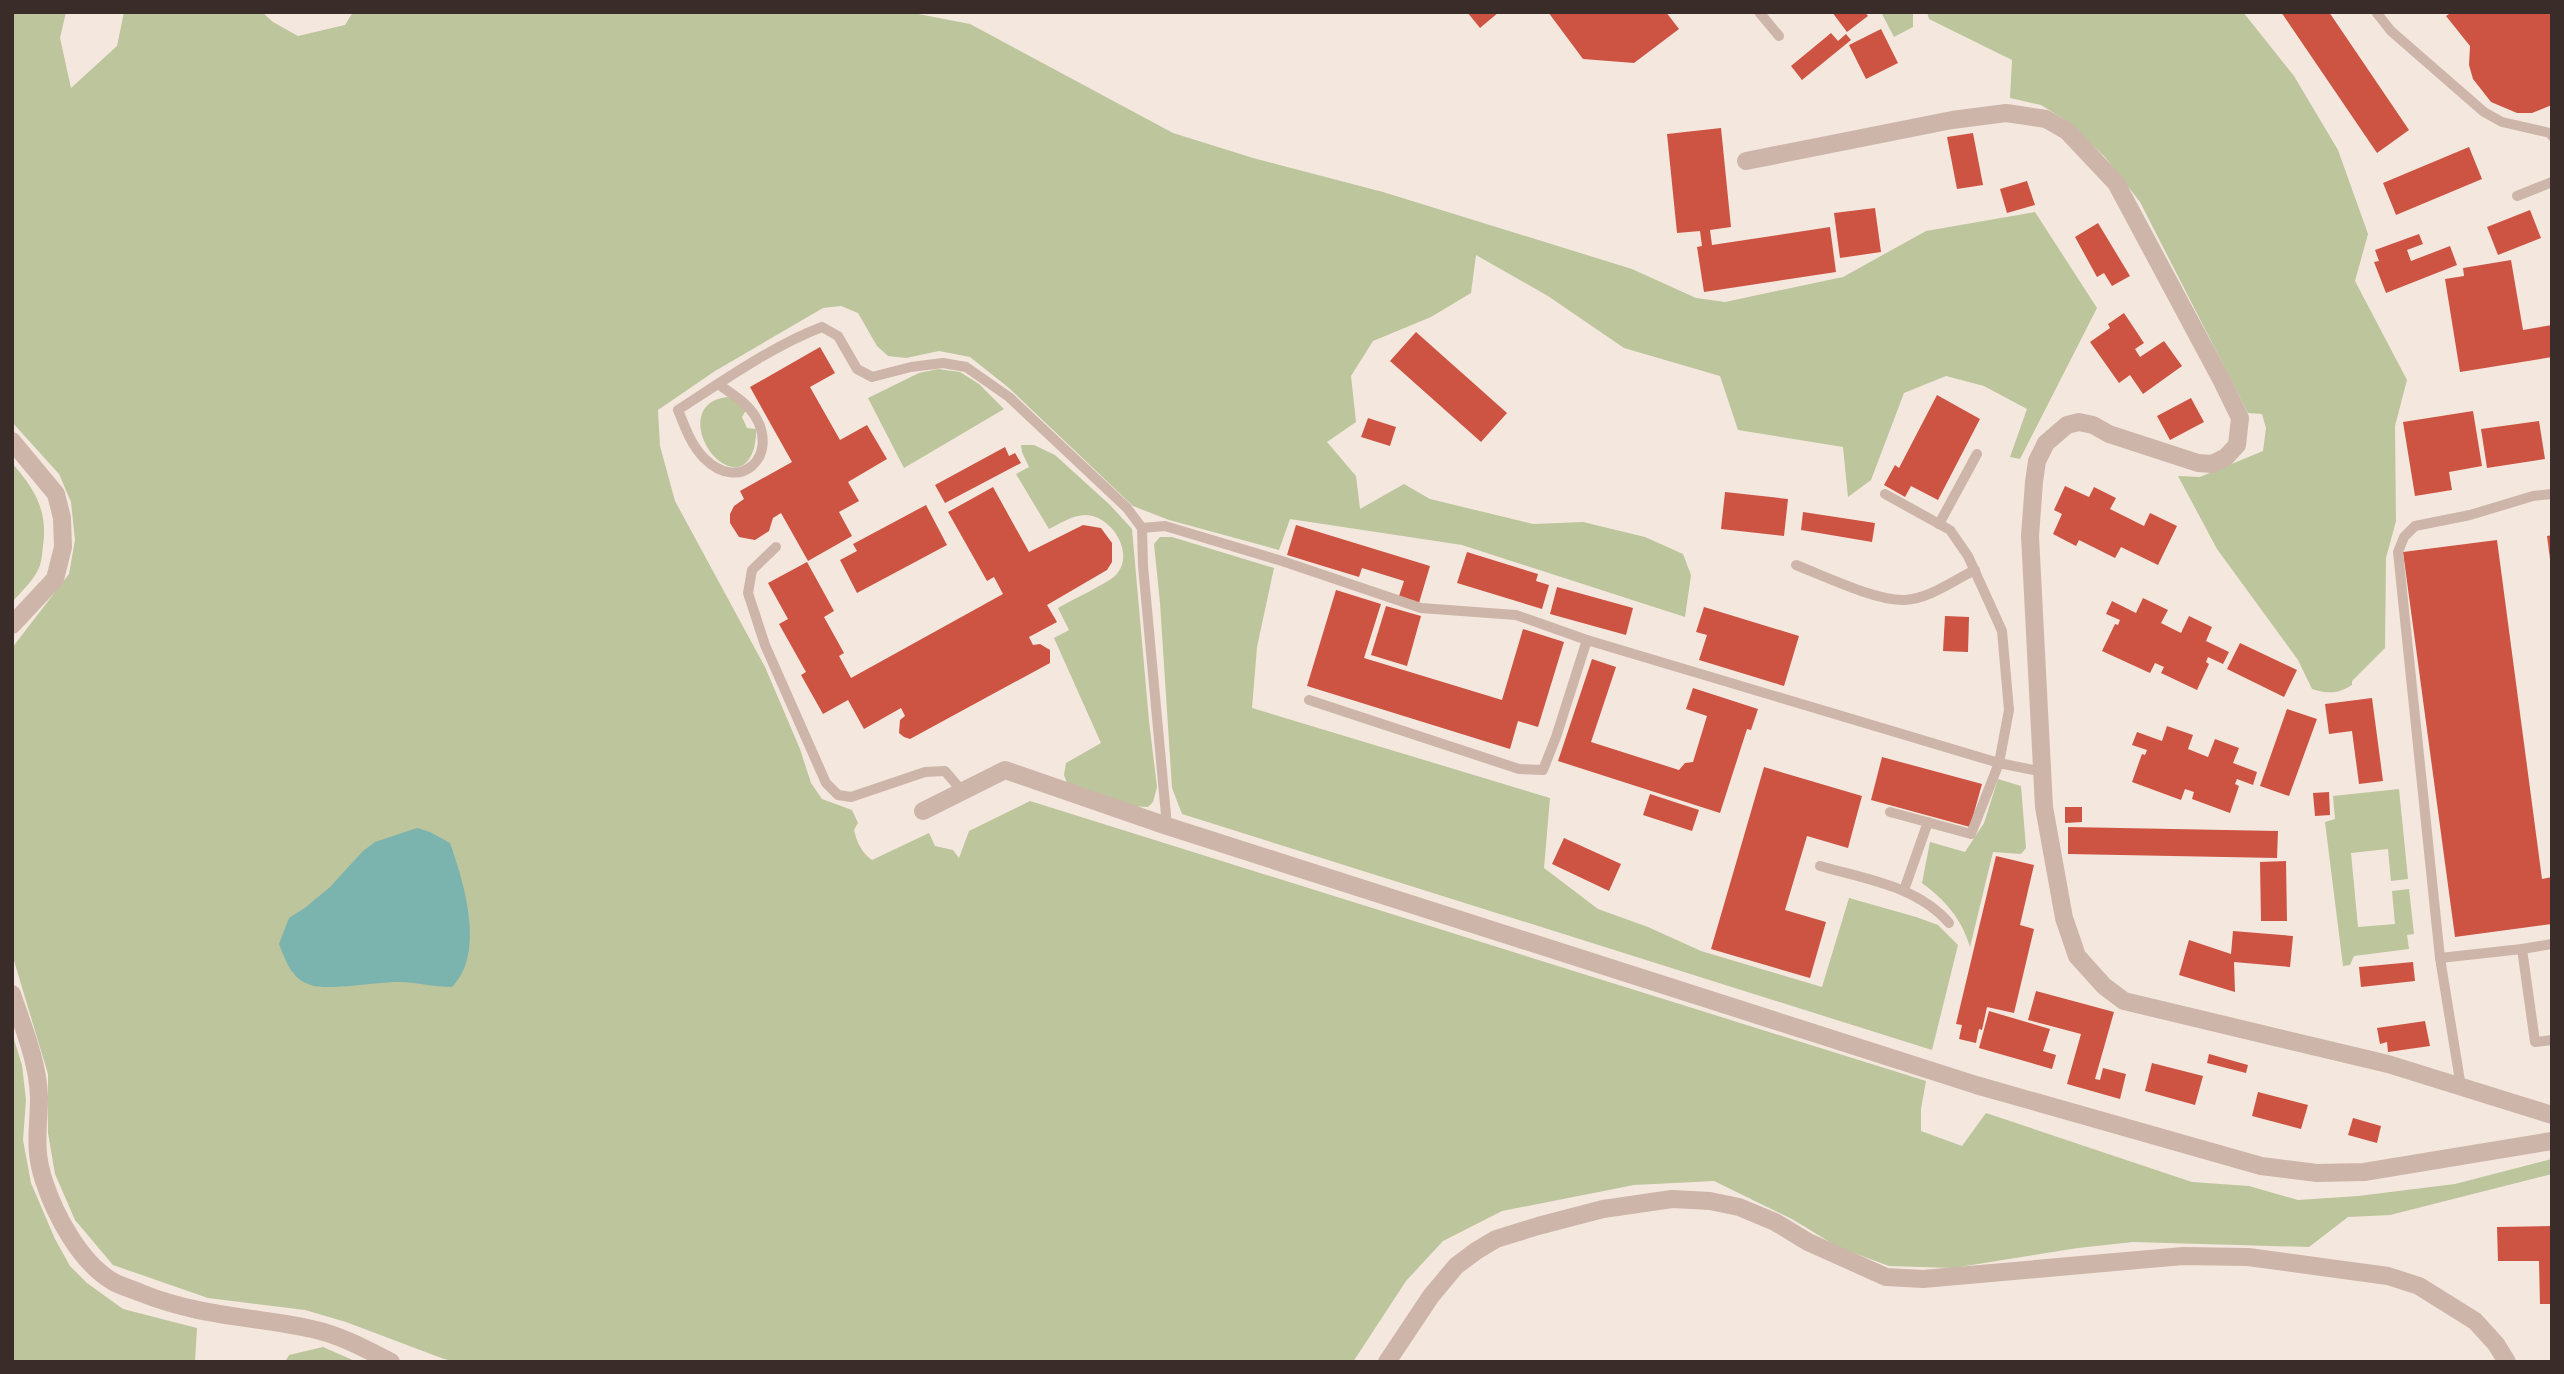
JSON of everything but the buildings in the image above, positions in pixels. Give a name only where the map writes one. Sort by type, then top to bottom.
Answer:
[{"type":"street","points":[[1746,160],[1952,120],[2006,113],[2046,118],[2067,131],[2116,183],[2240,418],[2236,445],[2225,457],[2212,464],[2198,463],[2079,422],[2067,425],[2053,435],[2037,461],[2030,536],[2044,807],[2064,918],[2077,956],[2104,986],[2124,1001],[2388,1064],[2552,1115]]},
{"type":"street","points":[[12,441],[56,494],[62,518],[63,547],[55,579],[12,625]]},
{"type":"street","points":[[923,811],[1005,770],[1167,826],[1976,1085],[2261,1166],[2317,1173],[2364,1172],[2552,1141]]},
{"type":"street","points":[[12,994],[33,1060],[39,1096],[36,1144],[44,1181],[61,1223],[82,1253],[111,1281],[172,1305],[315,1329],[391,1362]]},
{"type":"street","points":[[1387,1362],[1431,1296],[1455,1266],[1496,1239],[1603,1209],[1672,1199],[1710,1201],[1739,1208],[1775,1222],[1808,1242],[1886,1277],[1923,1279],[2183,1256],[2248,1257],[2388,1276],[2419,1286],[2475,1321],[2496,1344],[2507,1362]]},
{"type":"lane","points":[[1759,12],[1779,36]]},
{"type":"lane","points":[[2376,12],[2390,31],[2484,112],[2502,121],[2550,133],[2552,136]]},
{"type":"lane","points":[[2517,196],[2552,182]]},
{"type":"lane","points":[[718,384],[747,406],[756,418],[762,435],[759,458],[754,467],[740,473],[727,473],[705,460],[690,439],[678,410],[718,384],[804,333],[822,327],[838,336],[857,369],[872,377],[911,367],[943,363],[966,367],[1009,397],[1127,508],[1142,528],[1143,566],[1167,826]]},
{"type":"lane","points":[[1939,524],[1977,454]]},
{"type":"lane","points":[[1885,494],[1950,530],[1975,570],[2003,631],[2009,710],[1999,763],[1971,834],[1890,812]]},
{"type":"lane","points":[[2461,1087],[2440,958],[2398,552],[2404,537],[2415,526],[2533,496],[2552,494]]},
{"type":"lane","points":[[1142,528],[1165,526],[1282,561],[1421,608],[1516,615],[1587,640],[1999,763],[2044,772]]},
{"type":"lane","points":[[776,547],[752,570],[748,593],[765,645],[826,783],[838,795],[851,797],[925,772],[944,771],[962,791]]},
{"type":"lane","points":[[1796,565],[1880,596],[1905,600],[1923,596],[1975,570]]},
{"type":"lane","points":[[1309,700],[1519,769],[1542,770],[1556,737],[1587,640]]},
{"type":"lane","points":[[1904,890],[1928,822]]},
{"type":"lane","points":[[1820,866],[1904,890],[1936,908],[1949,923]]},
{"type":"lane","points":[[2440,958],[2552,944]]},
{"type":"lane","points":[[2522,948],[2535,1042],[2552,1040]]},
{"type":"green space","points":[[12,12],[66,12],[60,38],[71,88],[117,46],[124,12],[262,12],[273,22],[298,36],[345,25],[353,12],[908,12],[970,24],[1173,133],[1253,158],[1383,192],[1632,269],[1696,298],[1725,302],[1843,277],[1926,231],[2035,212],[2097,308],[2020,459],[2010,457],[2027,409],[1984,386],[1946,376],[1904,393],[1871,480],[1848,497],[1843,447],[1738,430],[1720,376],[1624,348],[1548,296],[1476,255],[1471,293],[1431,317],[1373,341],[1351,376],[1356,422],[1327,442],[1356,476],[1360,509],[1404,484],[1430,499],[1533,524],[1583,522],[1645,537],[1683,554],[1691,575],[1685,617],[1462,545],[1290,519],[1279,550],[1169,520],[1133,506],[1009,388],[970,357],[939,351],[906,358],[888,356],[877,346],[858,313],[841,306],[823,308],[715,371],[658,410],[660,446],[675,501],[765,667],[800,749],[811,783],[822,799],[852,810],[858,823],[854,830],[858,843],[872,860],[929,833],[935,846],[953,850],[959,858],[969,831],[1030,801],[1926,1081],[1921,1109],[1921,1131],[1962,1146],[1986,1113],[2192,1182],[2249,1186],[2298,1200],[2358,1196],[2455,1184],[2552,1159],[2552,1174],[2390,1215],[2348,1217],[2309,1247],[2133,1242],[1953,1268],[1889,1266],[1838,1247],[1792,1219],[1714,1181],[1634,1185],[1502,1211],[1443,1241],[1406,1281],[1353,1362],[459,1362],[305,1310],[208,1298],[113,1265],[75,1220],[55,1174],[48,1133],[48,1074],[12,954],[12,648],[69,574],[75,540],[71,502],[59,474],[12,422]]},
{"type":"green space","points":[[1881,12],[1913,12],[1913,27],[1894,37]]},
{"type":"green space","points":[[1927,12],[2243,12],[2294,76],[2338,150],[2368,234],[2355,281],[2407,380],[2395,426],[2396,521],[2386,558],[2385,648],[2352,681],[2352,685],[2333,692],[2312,689],[2298,660],[2217,549],[2178,476],[2200,477],[2263,451],[2266,428],[2262,414],[2248,413],[2140,202],[2105,157],[2067,121],[2041,105],[2010,98],[2012,60],[1929,19]]},
{"type":"green space","points":[[938,369],[960,372],[979,384],[1004,409],[904,468],[868,398],[919,373]]},
{"type":"green space","points":[[728,397],[738,401],[746,410],[742,417],[747,428],[756,429],[753,451],[740,467],[724,464],[715,457],[703,438],[700,427],[701,416],[706,407],[714,400]]},
{"type":"green space","points":[[1021,445],[1034,445],[1055,455],[1132,529],[1157,787],[1153,802],[1148,807],[1130,806],[1067,783],[1064,775],[1066,763],[1101,743],[1054,638],[1069,630],[1058,608],[1116,575],[1121,566],[1122,546],[1112,528],[1095,517],[1076,516],[1049,529],[1016,474],[1029,467]]},
{"type":"green space","points":[[12,463],[38,501],[44,533],[39,568],[12,602]]},
{"type":"green space","points":[[1160,537],[1172,537],[1274,568],[1257,647],[1252,708],[1550,798],[1544,868],[1598,909],[1648,927],[1701,951],[1822,987],[1849,898],[1938,925],[1958,945],[1932,1050],[1182,814],[1172,788],[1154,544]]},
{"type":"green space","points":[[1998,779],[2021,786],[2026,848],[2021,854],[1993,852],[1970,947],[1952,911],[1922,883],[1930,842],[1965,852],[1984,823]]},
{"type":"green space","points":[[2399,789],[2408,879],[2391,881],[2388,849],[2351,853],[2358,927],[2395,924],[2392,891],[2409,889],[2414,934],[2407,935],[2409,949],[2354,956],[2350,965],[2343,966],[2325,822],[2335,819],[2333,796]]},
{"type":"green space","points":[[12,1033],[22,1065],[26,1100],[23,1140],[31,1183],[70,1266],[87,1283],[123,1309],[197,1328],[195,1362],[12,1362]]},
{"type":"green space","points":[[323,1347],[357,1362],[285,1362],[289,1355]]},
{"type":"water","points":[[417,828],[450,843],[466,897],[470,937],[468,956],[462,973],[452,987],[398,982],[318,987],[304,982],[290,969],[279,944],[289,918],[330,887],[363,851],[375,842]]}]
